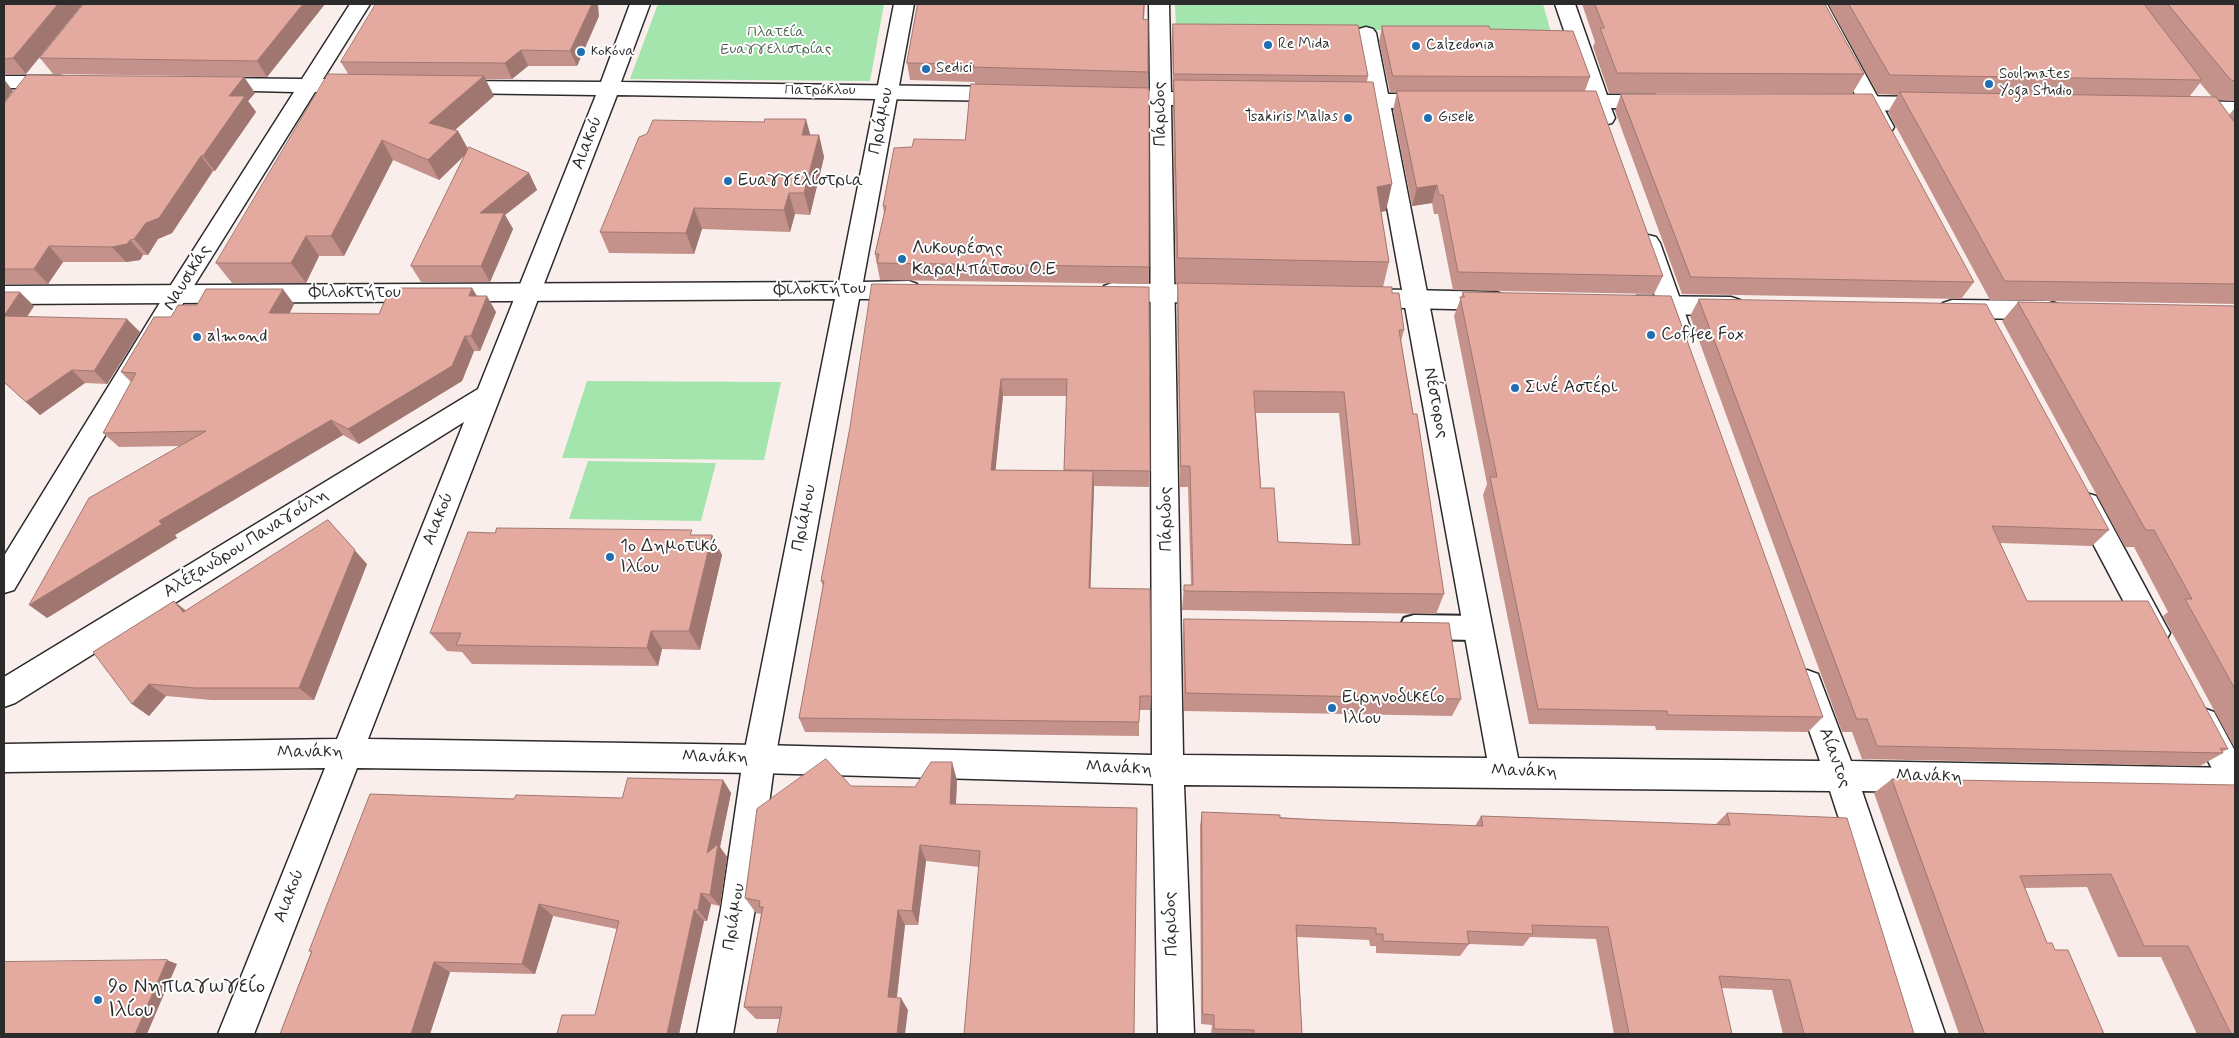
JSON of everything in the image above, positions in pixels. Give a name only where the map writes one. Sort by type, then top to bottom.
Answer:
[{"type":"street","name":"Ναυσικάς","points":[[4,581],[177,294],[360,4]]},
{"type":"street","name":"Αιακού","points":[[236,1034],[529,293],[609,89],[640,4]]},
{"type":"street","name":"Πριάμου","points":[[715,1034],[738,909],[759,758],[904,4]]},
{"type":"street","name":"Πάριδος","points":[[1158,4],[1168,32],[1160,98],[1164,293],[1178,624],[1168,770],[1176,1034]]},
{"type":"street","points":[[1564,4],[1565,35],[1598,102],[1611,139]]},
{"type":"street","points":[[1818,4],[1893,146]]},
{"type":"street","name":"Νέστορος","points":[[1366,33],[1505,772]]},
{"type":"street","points":[[4,82],[40,74],[82,82]]},
{"type":"street","points":[[16,104],[40,74]]},
{"type":"street","points":[[191,84],[379,86]]},
{"type":"street","points":[[2189,86],[2224,131]]},
{"type":"street","name":"Πατρόκλου","points":[[429,87],[888,91],[1024,95]]},
{"type":"street","points":[[1092,96],[1227,99]]},
{"type":"street","points":[[1323,100],[1450,101]]},
{"type":"street","points":[[1548,101],[1675,102]]},
{"type":"street","points":[[1821,103],[1949,104]]},
{"type":"street","points":[[2167,108],[2235,109]]},
{"type":"street","points":[[1641,222],[1688,353]]},
{"type":"street","name":"Φιλοκτήτου","points":[[4,295],[928,290]]},
{"type":"street","points":[[1086,292],[1232,295]]},
{"type":"street","points":[[1338,297],[1518,301]]},
{"type":"street","points":[[1977,300],[1996,335]]},
{"type":"street","points":[[1933,308],[1977,300],[2070,311]]},
{"type":"street","points":[[1614,304],[1748,306]]},
{"type":"street","name":"Αλέξανδρου Παναγούλη","points":[[4,694],[488,395]]},
{"type":"street","points":[[2076,484],[2165,651]]},
{"type":"street","name":"Αίαντος","points":[[1797,654],[1841,776],[1927,1034]]},
{"type":"street","points":[[2193,703],[2235,783]]},
{"type":"street","name":"Μανάκη","points":[[4,758],[347,752],[759,758],[1168,770],[1841,776],[2235,783]]},
{"type":"lane","points":[[1388,627],[1478,628]]},
{"type":"green space","name":"Πλατεία Ευαγγελιστρίας","points":[[658,4],[884,4],[870,81],[630,79]]},
{"type":"green space","points":[[1175,4],[1543,4],[1551,32],[1176,28]]},
{"type":"green space","points":[[587,381],[781,382],[764,460],[562,458]]},
{"type":"green space","points":[[588,461],[716,463],[701,521],[569,519]]},
{"type":"building","points":[[4,4],[58,4],[13,58],[4,59]]},
{"type":"building","points":[[84,4],[303,4],[257,61],[40,58]]},
{"type":"building","points":[[376,4],[592,4],[570,51],[521,50],[505,63],[341,62]]},
{"type":"building","points":[[918,4],[1144,4],[1143,19],[1148,20],[1148,72],[973,67],[974,64],[907,63]]},
{"type":"building","points":[[1595,4],[1825,4],[1864,74],[1617,73],[1600,28],[1604,28]]},
{"type":"building","points":[[1849,4],[2144,4],[2202,80],[1890,75]]},
{"type":"building","points":[[2168,4],[2235,4],[2235,81],[2231,80]]},
{"type":"building","points":[[1173,24],[1358,25],[1368,76],[1174,74]]},
{"type":"building","points":[[1382,26],[1489,26],[1490,29],[1573,31],[1590,77],[1393,76]]},
{"type":"building","points":[[328,74],[484,76],[429,123],[458,131],[428,160],[382,140],[331,236],[306,236],[291,263],[216,263]]},
{"type":"building","points":[[27,75],[244,77],[229,96],[245,96],[159,218],[146,223],[134,239],[130,240],[127,244],[112,247],[49,246],[34,269],[4,269],[4,104]]},
{"type":"building","points":[[1174,80],[1373,82],[1392,184],[1377,187],[1389,262],[1178,258]]},
{"type":"building","points":[[971,84],[1149,88],[1149,267],[877,263],[879,254],[875,254],[886,206],[883,206],[894,148],[912,147],[914,139],[965,140]]},
{"type":"building","points":[[1397,91],[1596,91],[1663,276],[1458,272],[1443,195],[1439,195],[1437,185],[1417,188]]},
{"type":"building","points":[[1900,92],[2216,97],[2235,123],[2235,284],[2005,281]]},
{"type":"building","points":[[1621,94],[1872,94],[1974,282],[1691,277]]},
{"type":"building","name":"Ευαγγελίστρια","points":[[765,119],[806,119],[802,135],[819,135],[804,193],[789,193],[784,210],[694,208],[686,233],[600,232],[639,137],[647,134],[653,120],[764,122]]},
{"type":"building","points":[[469,147],[529,173],[480,213],[504,213],[481,266],[411,266]]},
{"type":"building","points":[[1178,283],[1392,287],[1392,293],[1399,293],[1404,330],[1399,330],[1413,414],[1417,414],[1444,594],[1184,591],[1184,585],[1193,585],[1190,466],[1181,466]],"holes":[[[1254,391],[1344,392],[1360,545],[1278,542],[1274,488],[1261,488]]]},
{"type":"building","points":[[872,284],[1149,287],[1150,471],[1064,470],[1067,379],[1001,379],[991,470],[1093,471],[1089,588],[1150,589],[1151,696],[1140,696],[1139,722],[799,718],[824,581],[821,581],[850,427]]},
{"type":"building","points":[[401,288],[472,288],[469,296],[487,296],[471,336],[465,336],[452,366],[348,429],[331,420],[159,521],[162,524],[29,605],[89,498],[206,431],[103,433],[136,373],[121,372],[154,317],[171,317],[178,305],[197,305],[206,289],[283,289],[269,313],[379,314],[387,296],[397,296]]},
{"type":"building","points":[[4,292],[20,292],[4,316]]},
{"type":"building","points":[[1463,292],[1671,296],[1823,717],[1668,715],[1667,711],[1538,709],[1490,477],[1497,477],[1460,297],[1464,297]]},
{"type":"building","points":[[1699,299],[1986,304],[2109,530],[1992,526],[2027,601],[2148,601],[2228,749],[2220,748],[2223,753],[1877,746],[1867,719],[1857,719]]},
{"type":"building","points":[[2018,302],[2235,306],[2235,689],[2185,599],[2192,599],[2154,530],[2146,530]]},
{"type":"building","points":[[4,316],[127,319],[94,371],[72,370],[26,402],[4,382]]},
{"type":"building","points":[[328,520],[355,550],[299,688],[195,688],[149,684],[132,704],[93,652],[174,601],[183,612]]},
{"type":"building","points":[[497,528],[692,530],[690,535],[712,535],[689,631],[651,631],[647,648],[456,645],[461,633],[430,633],[468,532],[495,533]]},
{"type":"building","points":[[1184,619],[1449,623],[1461,699],[1186,693]]},
{"type":"building","points":[[826,759],[851,786],[915,787],[931,762],[952,762],[950,804],[1137,808],[1134,1034],[964,1034],[980,851],[920,845],[912,911],[898,910],[888,997],[901,998],[897,1034],[777,1034],[782,1007],[744,1007],[763,907],[759,907],[760,901],[745,898],[757,809]]},
{"type":"building","points":[[628,778],[723,780],[707,853],[718,844],[710,895],[701,893],[698,910],[694,910],[667,1034],[557,1034],[562,1015],[595,1015],[619,921],[539,904],[522,964],[434,962],[411,1034],[280,1034],[312,951],[309,951],[370,794],[514,799],[516,795],[622,798]]},
{"type":"building","points":[[1892,779],[2235,785],[2235,1034],[2231,1034],[2188,946],[2144,946],[2111,874],[2020,876],[2047,943],[2052,943],[2055,950],[2068,950],[2104,1034],[1985,1034]]},
{"type":"building","points":[[1202,812],[1280,815],[1280,818],[1483,826],[1481,816],[1730,825],[1727,813],[1847,818],[1914,1034],[1804,1034],[1790,980],[1719,976],[1732,1034],[1629,1034],[1608,927],[1532,925],[1533,934],[1467,931],[1469,944],[1383,941],[1383,934],[1376,934],[1376,928],[1296,925],[1302,1034],[1254,1034],[1254,1030],[1214,1029],[1214,1015],[1203,1014]]},
{"type":"building","name":"9ο Νηπιαγωγείο Ιλίου","points":[[167,960],[135,1034],[4,1034],[4,962]]},
{"type":"place","name":"Re Mida","points":[[1268,45]]},
{"type":"place","name":"Calzedonia","points":[[1416,46]]},
{"type":"place","name":"κοκόνα","points":[[581,52]]},
{"type":"place","name":"Sedici","points":[[926,69]]},
{"type":"place","name":"Soulmates Yoga Studio","points":[[1989,84]]},
{"type":"place","name":"Tsakiris Mallas","points":[[1348,118]]},
{"type":"place","name":"Gisele","points":[[1428,118]]},
{"type":"place","name":"Ευαγγελίστρια","points":[[728,181]]},
{"type":"place","name":"Λυκουρέσης Καραμπάτσου Ο.Ε","points":[[902,259]]},
{"type":"place","name":"Coffee Fox","points":[[1651,335]]},
{"type":"place","name":"almond","points":[[197,337]]},
{"type":"place","name":"Σινέ Αστέρι","points":[[1515,388]]},
{"type":"place","name":"1ο Δημοτικό Ιλίου","points":[[610,557]]},
{"type":"place","name":"Ειρηνοδικείο Ιλίου","points":[[1332,708]]},
{"type":"place","name":"9ο Νηπιαγωγείο Ιλίου","points":[[98,1000]]}]
